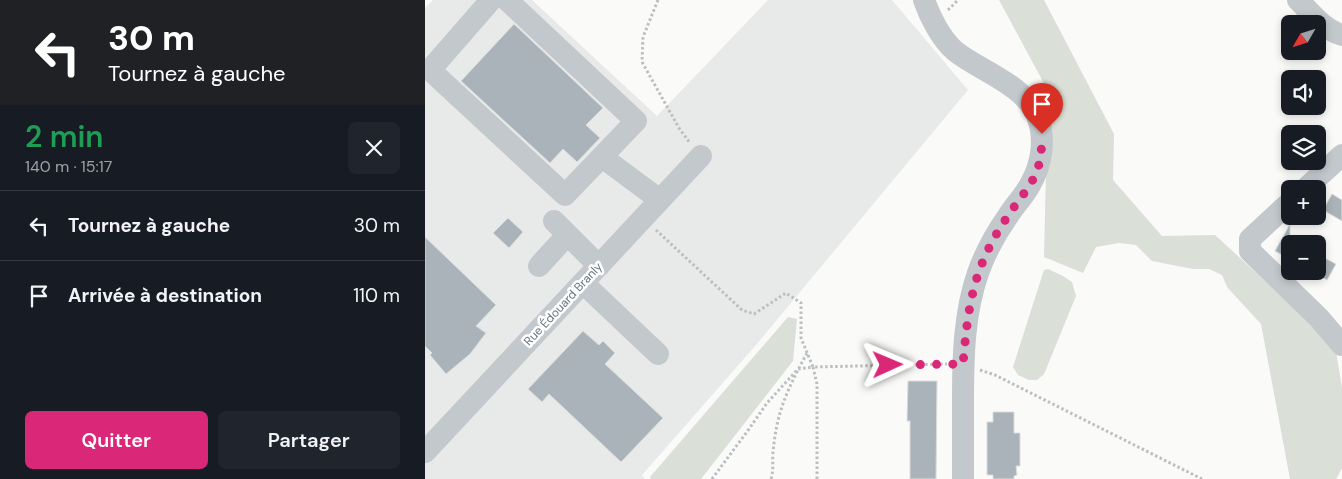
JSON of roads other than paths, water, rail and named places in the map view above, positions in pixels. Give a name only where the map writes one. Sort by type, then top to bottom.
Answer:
[{"type":"street","points":[[491,0],[431,70],[565,195],[636,121],[507,0]]},
{"type":"street","points":[[924,0],[943,38],[955,50],[1018,91],[1037,115],[1042,134],[1042,151],[1030,186],[1003,224],[991,245],[978,273],[967,321],[963,364],[963,479]]},
{"type":"street","points":[[1298,0],[1321,24],[1336,34],[1342,35]]},
{"type":"street","points":[[1315,180],[1342,155]]},
{"type":"street","name":"Rue Édouard Branly","points":[[425,452],[701,156]]},
{"type":"street","points":[[602,157],[660,200]]},
{"type":"street","points":[[1281,210],[1250,239],[1250,251],[1319,318],[1342,345]]},
{"type":"street","points":[[539,266],[560,228],[599,266]]},
{"type":"street","points":[[583,283],[658,354]]}]
